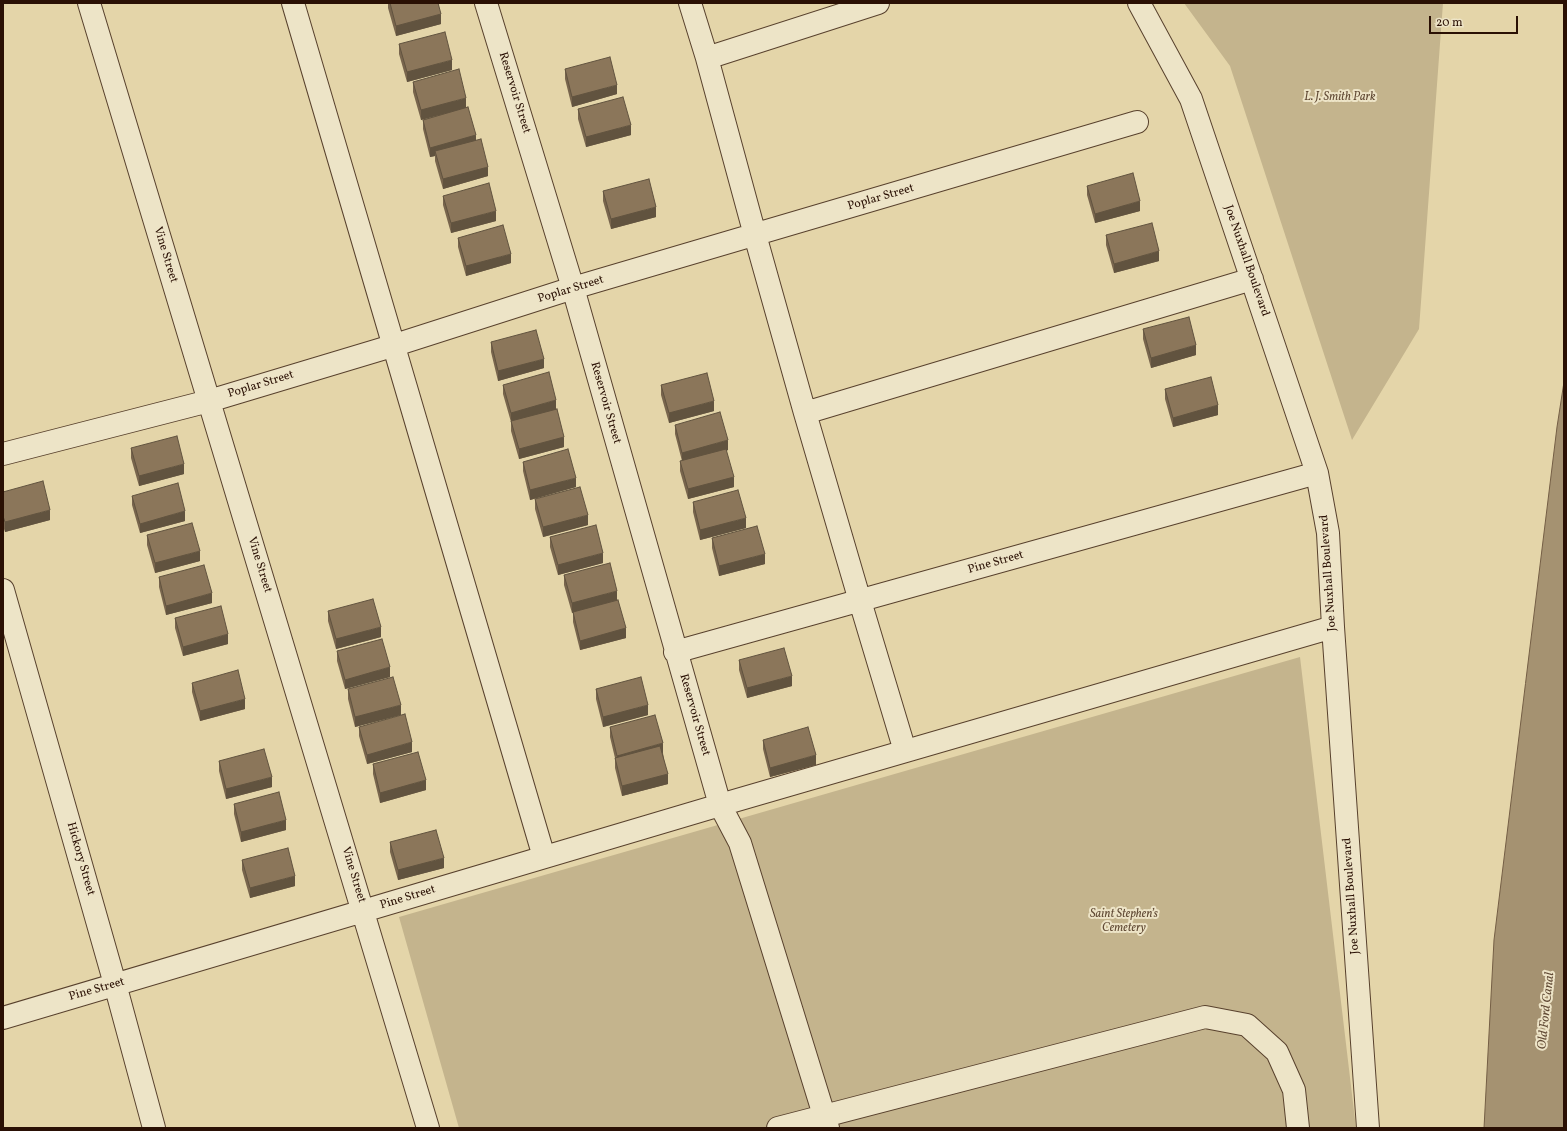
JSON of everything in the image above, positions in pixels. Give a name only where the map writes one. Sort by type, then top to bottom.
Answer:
[{"type":"street","name":"Vine Street","points":[[89,3],[208,401],[364,911],[428,1128]]},
{"type":"street","points":[[293,3],[392,346],[544,857]]},
{"type":"street","name":"Reservoir Street","points":[[486,3],[573,288],[720,805],[740,843],[826,1122]]},
{"type":"street","points":[[690,3],[707,58],[755,235],[860,601],[905,751]]},
{"type":"street","points":[[707,58],[878,3]]},
{"type":"street","name":"Joe Nuxhall Boulevard","points":[[1139,3],[1191,99],[1317,473],[1328,533],[1333,627],[1368,1128]]},
{"type":"street","name":"Poplar Street","points":[[3,454],[208,401],[392,346],[573,288],[1137,122]]},
{"type":"street","points":[[806,413],[1252,280]]},
{"type":"street","name":"Pine Street","points":[[676,652],[1317,473]]},
{"type":"street","name":"Hickory Street","points":[[3,590],[116,984],[154,1128]]},
{"type":"street","name":"Pine Street","points":[[3,1018],[720,805],[1333,627]]},
{"type":"street","points":[[778,1128],[826,1122],[1205,1017],[1247,1025],[1277,1052],[1294,1090],[1298,1128]]},
{"type":"green space","name":"L. J. Smith Park","points":[[1184,3],[1443,3],[1419,329],[1352,440],[1230,66]]},
{"type":"green space","name":"Saint Stephen’s Cemetery","points":[[1300,657],[1356,1128],[459,1128],[399,917]]},
{"type":"water","name":"Old Ford Canal","points":[[1564,382],[1564,1128],[1484,1128],[1494,940],[1557,427]]},
{"type":"building","points":[[390,3],[438,3],[441,14],[396,26]]},
{"type":"building","points":[[445,32],[452,60],[407,72],[399,44]]},
{"type":"building","points":[[610,57],[617,85],[572,97],[565,69]]},
{"type":"building","points":[[459,69],[466,98],[421,110],[413,82]]},
{"type":"building","points":[[623,97],[631,125],[586,137],[578,109]]},
{"type":"building","points":[[468,107],[476,135],[430,148],[423,120]]},
{"type":"building","points":[[481,139],[488,167],[443,179],[435,151]]},
{"type":"building","points":[[1133,173],[1140,201],[1095,214],[1087,186]]},
{"type":"building","points":[[649,179],[656,207],[611,219],[603,191]]},
{"type":"building","points":[[489,183],[496,211],[451,223],[443,196]]},
{"type":"building","points":[[1152,223],[1159,251],[1114,264],[1106,235]]},
{"type":"building","points":[[503,225],[511,254],[466,266],[458,238]]},
{"type":"building","points":[[1189,317],[1196,345],[1151,358],[1143,329]]},
{"type":"building","points":[[536,330],[544,359],[498,371],[491,342]]},
{"type":"building","points":[[549,372],[556,400],[511,413],[503,385]]},
{"type":"building","points":[[707,373],[714,401],[669,413],[661,385]]},
{"type":"building","points":[[1211,377],[1218,405],[1173,418],[1165,389]]},
{"type":"building","points":[[557,409],[564,437],[519,449],[511,421]]},
{"type":"building","points":[[720,412],[728,440],[682,453],[675,425]]},
{"type":"building","points":[[177,436],[184,464],[139,476],[131,448]]},
{"type":"building","points":[[568,449],[576,478],[530,490],[523,462]]},
{"type":"building","points":[[726,449],[734,477],[688,489],[680,461]]},
{"type":"building","points":[[43,481],[50,510],[5,522],[3,516],[3,492]]},
{"type":"building","points":[[178,483],[185,511],[140,524],[132,496]]},
{"type":"building","points":[[580,487],[588,515],[543,527],[535,499]]},
{"type":"building","points":[[738,490],[746,518],[700,530],[693,502]]},
{"type":"building","points":[[192,523],[200,551],[155,563],[147,535]]},
{"type":"building","points":[[596,525],[603,553],[558,565],[550,537]]},
{"type":"building","points":[[757,526],[765,554],[719,566],[712,538]]},
{"type":"building","points":[[610,563],[617,591],[572,603],[564,575]]},
{"type":"building","points":[[204,565],[212,593],[166,606],[159,577]]},
{"type":"building","points":[[373,599],[381,627],[336,639],[328,611]]},
{"type":"building","points":[[618,600],[626,628],[580,641],[573,612]]},
{"type":"building","points":[[221,606],[228,634],[183,647],[175,618]]},
{"type":"building","points":[[382,639],[390,667],[345,680],[337,651]]},
{"type":"building","points":[[784,648],[792,676],[747,688],[739,660]]},
{"type":"building","points":[[238,670],[245,699],[200,711],[192,683]]},
{"type":"building","points":[[393,677],[401,705],[355,717],[348,689]]},
{"type":"building","points":[[641,677],[648,705],[603,717],[596,689]]},
{"type":"building","points":[[405,714],[412,742],[367,755],[359,727]]},
{"type":"building","points":[[655,715],[663,743],[617,756],[610,727]]},
{"type":"building","points":[[808,727],[816,755],[770,768],[763,740]]},
{"type":"building","points":[[660,746],[668,774],[622,786],[615,758]]},
{"type":"building","points":[[264,749],[272,777],[226,789],[219,761]]},
{"type":"building","points":[[418,752],[426,780],[380,793],[373,764]]},
{"type":"building","points":[[279,792],[286,820],[241,832],[234,804]]},
{"type":"building","points":[[436,830],[444,858],[398,870],[390,842]]},
{"type":"building","points":[[288,848],[295,876],[250,888],[242,860]]}]
